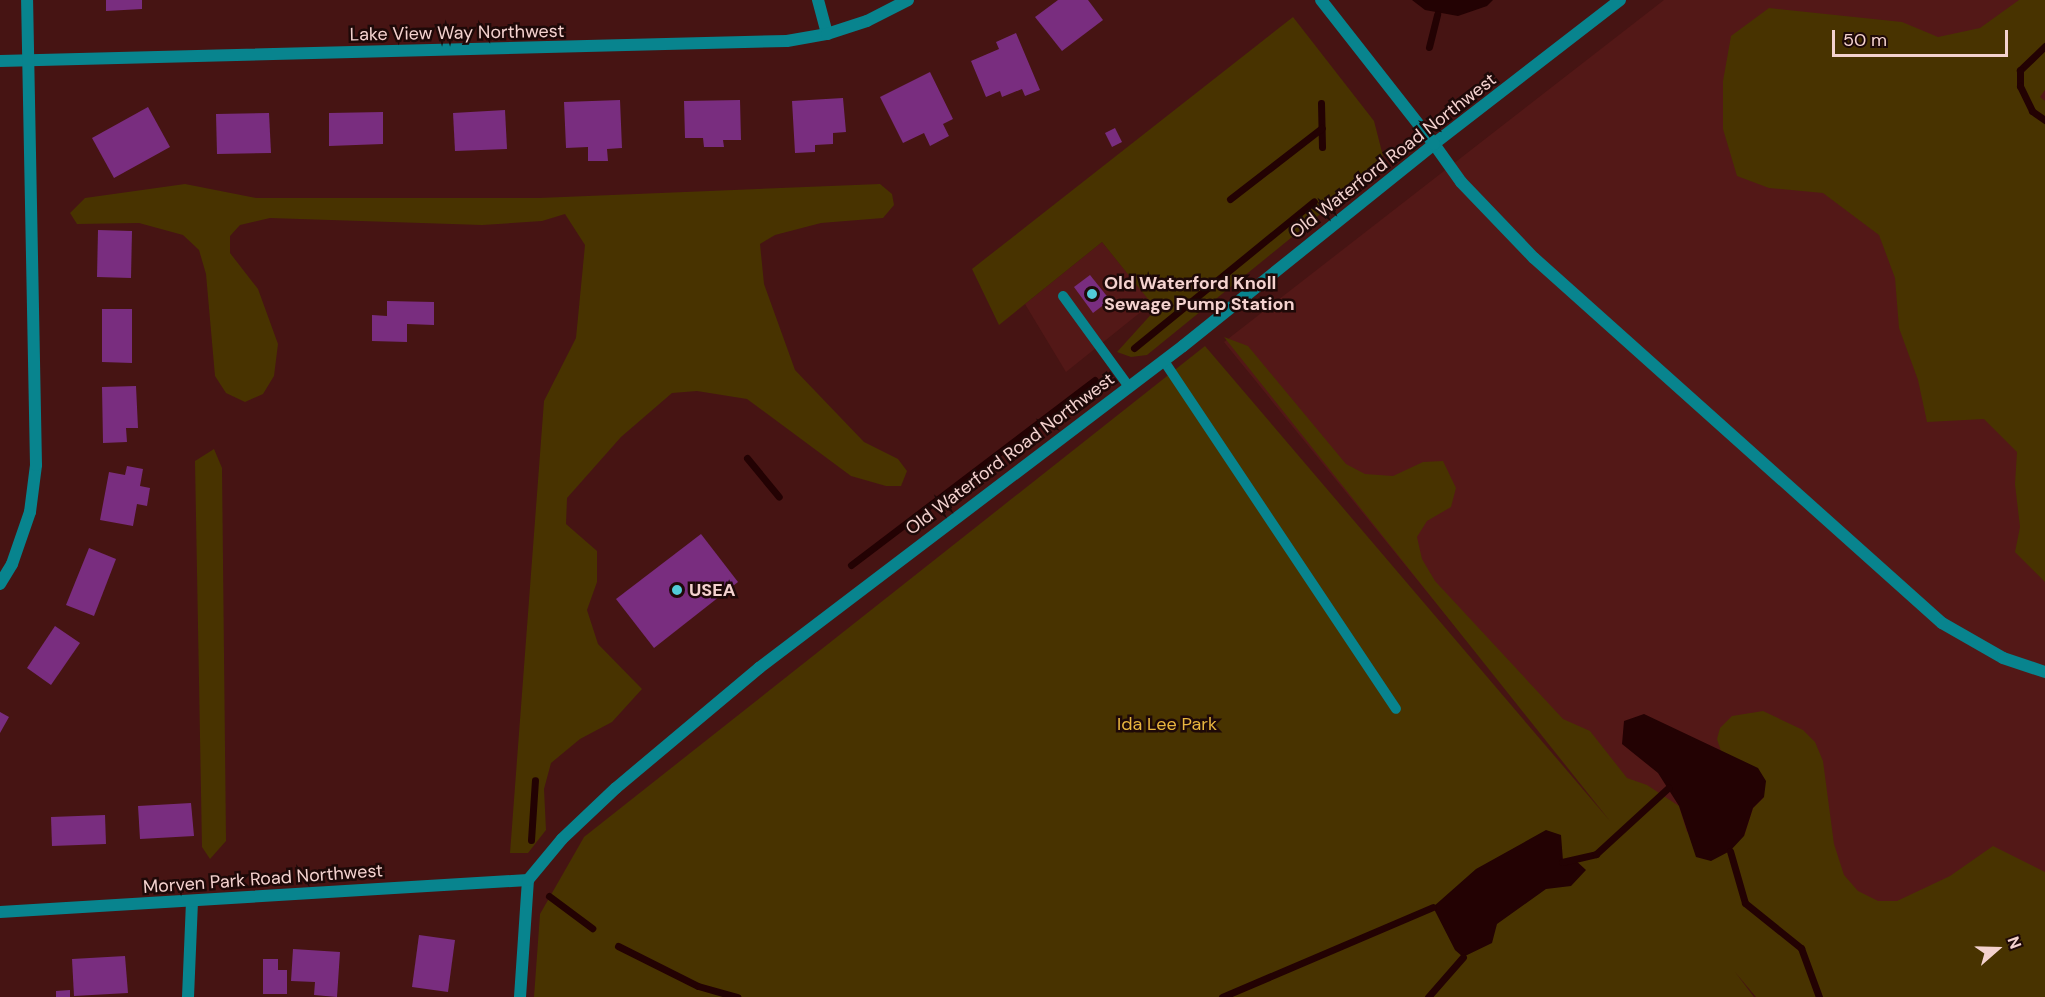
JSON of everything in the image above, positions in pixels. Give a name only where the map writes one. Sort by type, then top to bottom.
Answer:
[{"type":"street","points":[[0,584],[12,564],[30,512],[36,465],[27,0]]},
{"type":"street","points":[[818,0],[827,34]]},
{"type":"street","name":"Lake View Way Northwest","points":[[0,61],[550,49],[787,41],[827,34],[867,21],[908,0]]},
{"type":"street","points":[[1321,0],[1461,182],[1534,258],[1942,623],[2003,658],[2045,672]]},
{"type":"street","name":"Old Waterford Road Northwest","points":[[528,880],[562,839],[616,788],[759,668],[1164,361],[1434,144],[1620,0]]},
{"type":"street","points":[[520,997],[528,880]]},
{"type":"street","name":"Morven Park Road Northwest","points":[[0,912],[528,880]]},
{"type":"street","points":[[188,997],[192,902]]},
{"type":"lane","points":[[1063,296],[1129,387]]},
{"type":"lane","points":[[1164,361],[1396,709]]},
{"type":"shaded area","points":[[1412,0],[1493,0],[1487,6],[1458,16],[1425,10]]},
{"type":"shaded area","points":[[1664,0],[2045,0],[2045,997],[1756,997],[1224,342]]},
{"type":"shaded area","name":"Old Waterford Knoll Sewage Pump Station","points":[[1102,242],[1152,303],[1066,372],[1025,304]]},
{"type":"shaded area","points":[[1644,714],[1758,768],[1766,781],[1764,797],[1753,808],[1744,836],[1730,851],[1711,861],[1696,857],[1679,806],[1658,773],[1622,744],[1624,721]]},
{"type":"shaded area","points":[[1546,830],[1561,835],[1563,861],[1573,858],[1586,870],[1571,886],[1546,889],[1497,924],[1492,943],[1463,957],[1455,950],[1433,907],[1476,869]]},
{"type":"green space","points":[[2019,0],[2045,0],[2045,90],[2040,97],[2045,101],[2045,582],[2015,552],[2020,527],[2015,484],[2017,452],[1984,419],[1927,422],[1918,380],[1899,328],[1895,278],[1879,235],[1823,193],[1769,188],[1737,176],[1723,129],[1723,81],[1731,36],[1769,8],[1902,22],[1938,37],[1980,28]]},
{"type":"green space","points":[[1293,17],[1374,121],[1383,156],[1372,172],[1147,355],[1131,357],[1117,352],[1156,309],[1102,242],[999,325],[972,269]]},
{"type":"green space","points":[[185,184],[256,198],[539,198],[880,184],[892,194],[894,205],[883,218],[821,223],[775,235],[760,244],[764,284],[795,370],[864,442],[898,459],[907,471],[901,486],[886,486],[851,476],[747,399],[697,391],[672,393],[621,437],[567,498],[566,524],[597,551],[597,582],[587,610],[598,644],[642,689],[612,722],[580,739],[551,763],[544,789],[546,830],[528,853],[510,853],[544,401],[576,338],[585,245],[565,214],[542,221],[482,225],[270,218],[240,225],[230,236],[230,253],[258,289],[278,344],[274,376],[263,394],[245,402],[226,393],[215,376],[206,274],[199,250],[183,235],[139,223],[77,224],[70,213],[85,198]]},
{"type":"green space","name":"Ida Lee Park","points":[[1224,337],[1248,346],[1346,464],[1365,474],[1393,476],[1423,462],[1443,461],[1456,488],[1451,507],[1427,521],[1417,537],[1422,559],[1435,581],[1563,719],[1590,731],[1627,778],[1647,785],[1679,806],[1687,832],[1744,836],[1753,808],[1764,797],[1721,751],[1717,739],[1720,728],[1732,716],[1763,711],[1803,730],[1815,742],[1823,761],[1834,844],[1844,875],[1858,891],[1878,901],[1897,901],[1950,876],[1993,846],[2045,872],[2045,997],[1756,997],[1735,972],[1754,997],[534,997],[540,914],[584,837],[1205,346],[1610,821]]},
{"type":"green space","points":[[214,449],[222,468],[226,841],[210,859],[202,847],[195,461]]},
{"type":"building","points":[[106,0],[142,0],[142,9],[106,11]]},
{"type":"building","points":[[1058,0],[1088,0],[1103,20],[1062,51],[1035,17]]},
{"type":"building","points":[[1016,33],[1040,90],[1025,96],[1022,89],[1002,97],[1000,91],[986,97],[971,61],[999,49],[996,42]]},
{"type":"building","points":[[930,72],[953,119],[943,124],[949,136],[930,146],[924,133],[903,143],[880,97]]},
{"type":"building","points":[[843,98],[846,132],[833,133],[833,144],[815,145],[815,152],[795,153],[792,101]]},
{"type":"building","points":[[620,100],[622,148],[607,149],[608,161],[588,161],[588,147],[566,148],[564,102]]},
{"type":"building","points":[[740,100],[741,140],[723,140],[724,147],[704,147],[703,138],[685,138],[684,101]]},
{"type":"building","points":[[148,107],[170,147],[114,178],[92,138]]},
{"type":"building","points":[[505,110],[507,149],[455,151],[453,113]]},
{"type":"building","points":[[383,112],[383,144],[329,146],[329,113]]},
{"type":"building","points":[[269,113],[271,153],[217,154],[216,114]]},
{"type":"building","points":[[1115,128],[1122,142],[1112,147],[1105,133]]},
{"type":"building","points":[[98,230],[132,231],[131,278],[97,277]]},
{"type":"building","name":"Old Waterford Knoll Sewage Pump Station","points":[[1090,275],[1110,300],[1093,313],[1074,287]]},
{"type":"building","points":[[387,301],[434,302],[434,325],[407,324],[407,342],[372,341],[372,315],[387,316]]},
{"type":"building","points":[[102,309],[132,309],[132,363],[102,362]]},
{"type":"building","points":[[136,386],[138,428],[126,428],[127,442],[103,443],[102,387]]},
{"type":"building","points":[[127,466],[143,469],[140,486],[150,488],[147,506],[137,504],[133,526],[100,520],[109,472],[125,475]]},
{"type":"building","name":"USEA","points":[[701,534],[738,582],[654,648],[616,599]]},
{"type":"building","points":[[89,548],[116,559],[94,616],[66,605]]},
{"type":"building","points":[[55,626],[80,643],[51,685],[27,668]]},
{"type":"building","points":[[0,712],[9,717],[0,733]]},
{"type":"building","points":[[191,803],[194,836],[140,839],[138,806]]},
{"type":"building","points":[[105,815],[106,844],[52,846],[51,817]]},
{"type":"building","points":[[419,935],[455,940],[448,992],[412,987]]},
{"type":"building","points":[[293,949],[340,952],[337,997],[314,995],[315,982],[291,981]]},
{"type":"building","points":[[125,956],[128,993],[74,996],[72,959]]},
{"type":"building","points":[[263,959],[278,959],[278,970],[287,970],[287,994],[263,994]]},
{"type":"building","points":[[70,990],[70,997],[56,997],[56,991]]},
{"type":"waterway","points":[[1429,47],[1437,14]]},
{"type":"waterway","points":[[2045,46],[2020,70],[2020,86],[2032,111],[2045,120]]},
{"type":"waterway","points":[[1321,103],[1322,147]]},
{"type":"waterway","points":[[1230,199],[1322,128]]},
{"type":"waterway","points":[[1134,348],[1314,201]]},
{"type":"waterway","points":[[851,565],[1095,380]]},
{"type":"waterway","points":[[747,458],[779,497]]},
{"type":"waterway","points":[[531,840],[535,780]]},
{"type":"waterway","points":[[1562,862],[1596,854],[1668,788]]},
{"type":"waterway","points":[[1730,851],[1745,903],[1801,948],[1819,997]]},
{"type":"waterway","points":[[549,896],[592,928]]},
{"type":"waterway","points":[[1222,997],[1433,907]]},
{"type":"waterway","points":[[618,946],[698,986],[737,997]]},
{"type":"waterway","points":[[1428,997],[1463,957]]},
{"type":"place","name":"Old Waterford Knoll Sewage Pump Station","points":[[1092,294]]},
{"type":"place","name":"USEA","points":[[677,590]]}]
